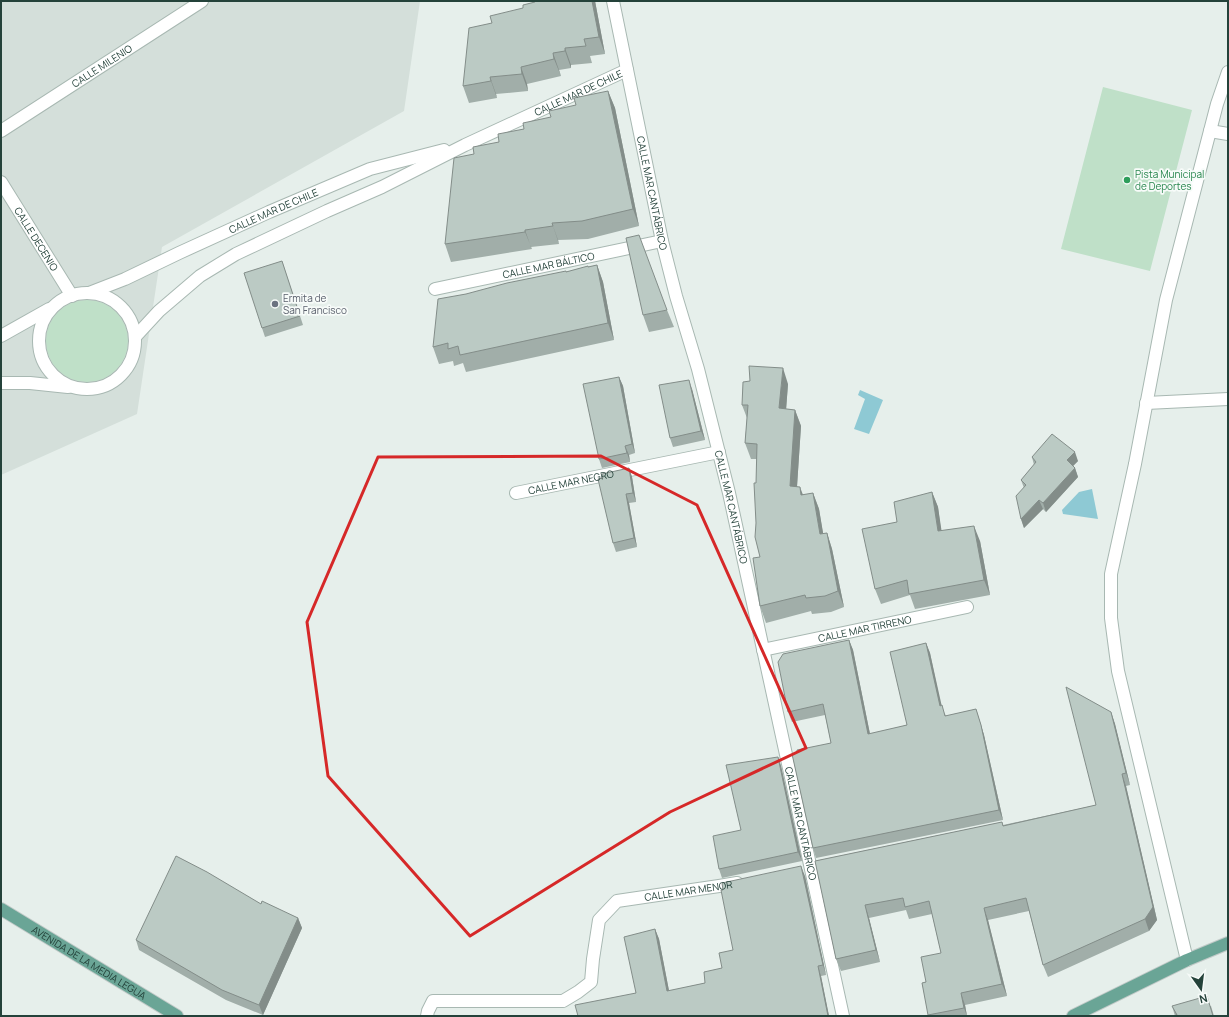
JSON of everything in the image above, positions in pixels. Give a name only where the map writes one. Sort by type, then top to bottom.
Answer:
[{"type":"main road","name":"AVENIDA DE LA MEDIA LEGUA","points":[[1,909],[177,1016]]},
{"type":"main road","points":[[1072,1016],[1187,960],[1228,943]]},
{"type":"street","name":"CALLE MILENIO","points":[[1,131],[202,1]]},
{"type":"street","name":"CALLE MAR CANTÁBRICO","points":[[613,1],[662,241],[676,296],[698,370],[729,493],[763,650],[807,868],[843,1016]]},
{"type":"street","name":"CALLE MAR DE CHILE","points":[[136,337],[160,311],[200,276],[236,254],[382,187],[465,145],[627,70]]},
{"type":"street","points":[[1187,960],[1118,671],[1111,618],[1111,574],[1166,300],[1217,104],[1228,72]]},
{"type":"street","points":[[1210,131],[1228,134]]},
{"type":"street","name":"CALLE MAR DE CHILE","points":[[89,293],[125,279],[269,212],[370,169],[465,145]]},
{"type":"street","name":"CALLE DECENIO","points":[[1,182],[72,296]]},
{"type":"street","name":"CALLE MAR BÁLTICO","points":[[435,289],[662,241]]},
{"type":"street","name":"CALLE MAR DE CHILE","points":[[1,336],[68,297],[82,293],[89,293],[98,294],[112,299],[124,309],[132,322],[136,337],[134,352],[129,366],[119,378],[106,386],[90,390],[30,383],[1,383]]},
{"type":"street","name":"CALLE MAR DE CHILE","points":[[54,306],[44,320],[39,336],[40,353],[50,372],[58,380],[73,388]]},
{"type":"street","points":[[1146,403],[1228,399]]},
{"type":"street","name":"CALLE MAR NEGRO","points":[[516,492],[719,452]]},
{"type":"street","name":"CALLE MAR TIRRENO","points":[[763,650],[967,607]]},
{"type":"street","points":[[807,868],[826,864]]},
{"type":"street","name":"CALLE MAR MENOR","points":[[427,1016],[433,1001],[563,1001],[591,982],[592,960],[599,920],[617,901],[719,886],[749,880]]},
{"type":"highlighted area","points":[[601,456],[697,505],[806,748],[670,812],[470,936],[328,776],[307,622],[378,457]]},
{"type":"shaded area","points":[[1,1],[420,1],[404,111],[162,247],[137,414],[1,475]]},
{"type":"green space","name":"Pista Municipal de Deportes","points":[[1103,87],[1192,110],[1150,271],[1061,249]]},
{"type":"green space","points":[[87,300],[103,304],[116,312],[124,325],[128,341],[124,357],[116,370],[103,378],[87,382],[71,378],[58,370],[50,357],[46,341],[50,325],[58,312],[71,304]]},
{"type":"water","points":[[860,390],[883,400],[869,434],[854,429],[865,399],[858,395]]},
{"type":"water","points":[[1092,489],[1098,519],[1063,514],[1062,510],[1079,492]]},
{"type":"building","points":[[535,1],[592,1],[599,37],[584,39],[586,46],[565,48],[565,51],[553,53],[554,59],[521,67],[522,74],[490,77],[491,81],[463,86],[469,28],[492,23],[490,16],[523,8],[523,5]]},
{"type":"building","points":[[608,91],[633,209],[582,221],[552,223],[553,226],[525,230],[525,232],[445,244],[454,158],[474,154],[473,147],[499,142],[498,134],[524,129],[523,123],[551,117],[549,111],[576,105],[574,98]]},
{"type":"building","points":[[639,235],[667,310],[643,315],[626,238]]},
{"type":"building","name":"Ermita de San Francisco","points":[[282,261],[300,316],[262,328],[244,273]]},
{"type":"building","points":[[597,265],[608,323],[460,355],[458,346],[448,349],[448,343],[433,347],[438,299],[466,294],[507,283]]},
{"type":"building","points":[[749,366],[783,368],[779,408],[795,410],[790,486],[800,487],[801,495],[813,493],[820,534],[827,533],[838,591],[825,596],[806,598],[805,595],[760,606],[753,558],[760,557],[755,537],[756,523],[754,483],[756,483],[757,444],[745,443],[748,405],[742,405],[743,382],[750,381]]},
{"type":"building","points":[[619,377],[632,444],[625,446],[627,453],[599,459],[583,384]]},
{"type":"building","points":[[689,380],[701,431],[670,438],[659,385]]},
{"type":"building","points":[[1052,434],[1075,452],[1067,460],[1075,468],[1043,503],[1039,500],[1021,519],[1016,496],[1026,485],[1021,480],[1036,462],[1032,457]]},
{"type":"building","points":[[629,468],[633,493],[626,494],[634,538],[613,543],[598,479],[603,478],[602,474]]},
{"type":"building","points":[[932,492],[938,531],[974,526],[984,580],[909,594],[907,580],[875,589],[862,529],[897,522],[894,502]]},
{"type":"building","points":[[849,640],[868,734],[907,725],[890,652],[926,643],[940,706],[942,705],[945,716],[976,709],[981,725],[999,810],[813,848],[792,754],[797,753],[797,750],[831,743],[823,704],[788,712],[778,662],[783,654]]},
{"type":"building","points":[[1066,687],[1111,712],[1126,773],[1122,774],[1153,907],[1145,919],[1043,965],[1026,898],[984,908],[1002,984],[961,993],[964,1008],[928,1015],[922,983],[926,982],[921,957],[941,953],[929,901],[905,907],[903,898],[865,905],[876,950],[836,959],[815,861],[1002,822],[1003,826],[1096,805]]},
{"type":"building","points":[[778,757],[798,852],[719,869],[713,836],[741,830],[726,765]]},
{"type":"building","points":[[176,856],[207,872],[261,904],[262,901],[298,918],[259,1005],[222,990],[136,940]]},
{"type":"building","points":[[801,866],[823,965],[818,966],[828,1016],[578,1016],[575,1005],[636,993],[624,937],[655,929],[667,991],[705,983],[704,972],[722,968],[719,953],[733,950],[721,890],[723,890],[722,883]]},
{"type":"building","points":[[1207,996],[1213,1016],[1175,1016],[1177,1015],[1172,1006]]},
{"type":"place","name":"Pista Municipal de Deportes","points":[[1127,180]]},
{"type":"place","name":"Ermita de San Francisco","points":[[275,304]]}]
